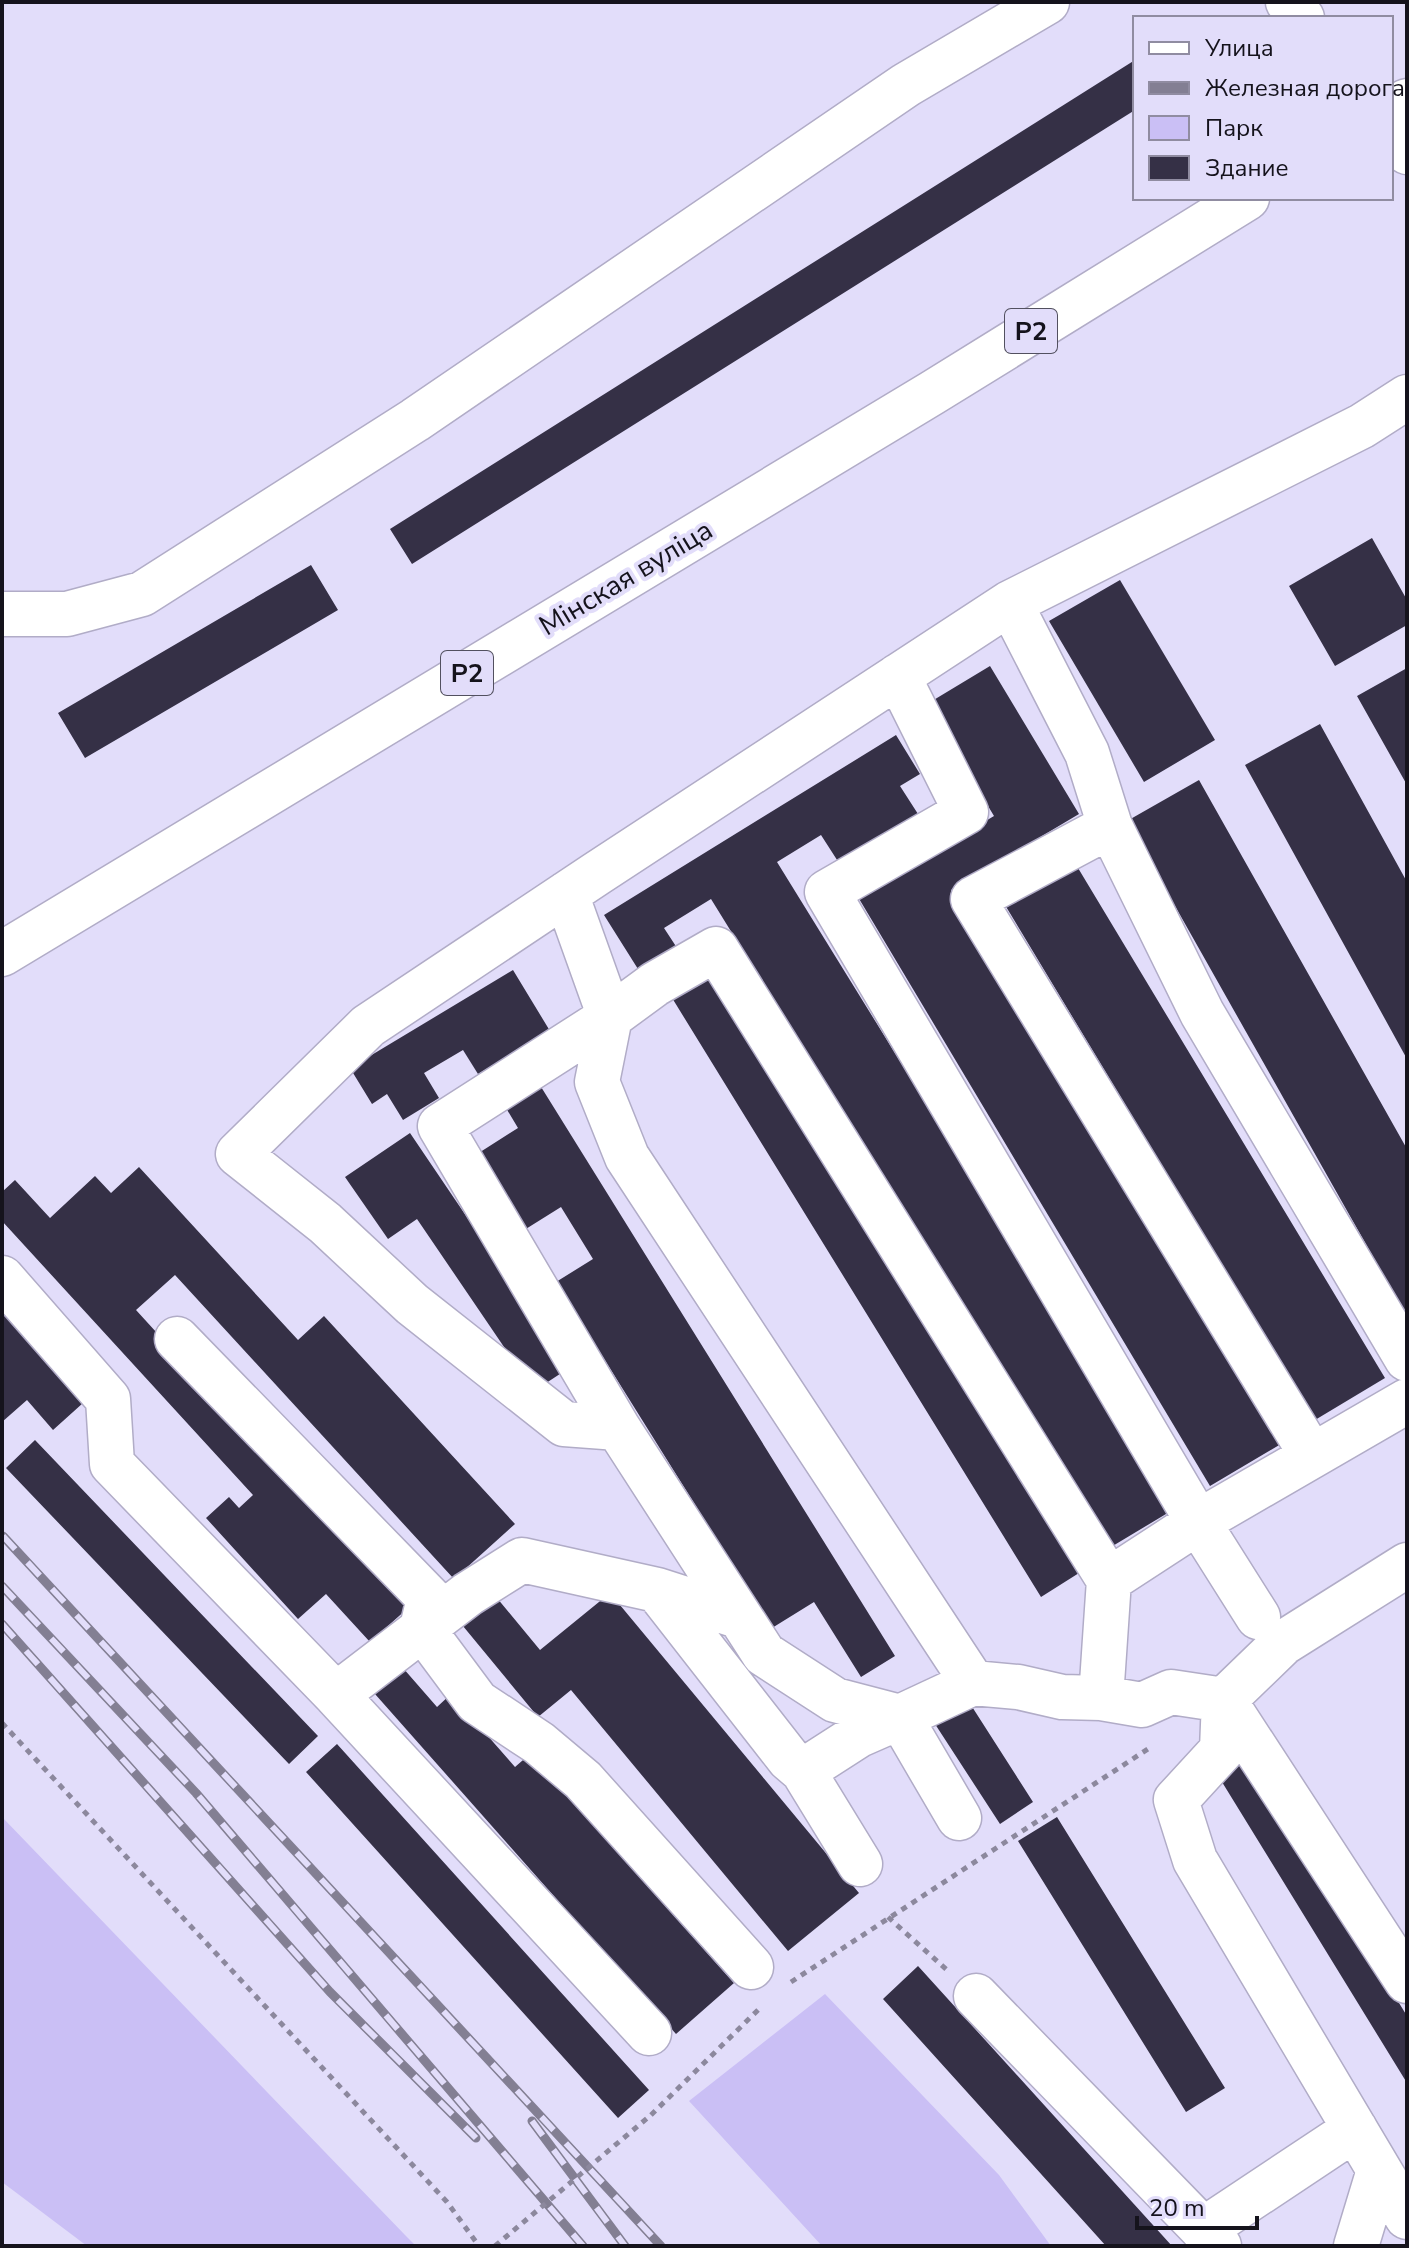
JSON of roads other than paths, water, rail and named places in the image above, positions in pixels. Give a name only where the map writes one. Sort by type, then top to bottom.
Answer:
[{"type":"street","points":[[2,614],[67,614],[142,594],[415,420],[906,85],[1047,2]]},
{"type":"street","points":[[1393,129],[1407,152]]},
{"type":"street","name":"Мінская вуліца","points":[[2,954],[919,401],[1244,200]]},
{"type":"street","points":[[618,1428],[564,1424],[412,1304],[325,1223],[238,1154],[368,1026],[1010,603],[1362,426],[1407,397]]},
{"type":"street","points":[[1010,603],[1087,753],[1110,826],[1202,1013],[1407,1359]]},
{"type":"street","points":[[898,676],[966,812],[827,892],[1198,1522],[1270,1630]]},
{"type":"street","points":[[1110,826],[973,899],[1311,1454]]},
{"type":"street","points":[[566,894],[610,1017],[597,1082],[627,1157],[973,1683]]},
{"type":"street","points":[[959,1818],[900,1717],[835,1700],[764,1654],[618,1428],[440,1126],[610,1017],[655,984],[716,949],[1109,1580],[1101,1698]]},
{"type":"street","points":[[2,1278],[108,1399],[112,1464],[336,1695],[649,2033]]},
{"type":"street","points":[[177,1339],[429,1598],[422,1628],[477,1702],[539,1743],[583,1780],[766,1986]]},
{"type":"street","points":[[1109,1580],[1311,1454],[1407,1401]]},
{"type":"street","points":[[336,1695],[468,1594],[522,1560],[657,1590],[738,1616]]},
{"type":"street","points":[[1407,1565],[1270,1630],[1224,1700],[1222,1750],[1176,1800],[1195,1860],[1407,2217]]},
{"type":"street","points":[[657,1590],[789,1759],[803,1771],[860,1864]]},
{"type":"street","points":[[803,1771],[859,1735],[973,1683],[1142,1705],[1171,1692],[1224,1700],[1407,1981]]},
{"type":"street","points":[[976,1996],[1211,2238],[1355,2129]]},
{"type":"street","points":[[1356,2246],[1379,2170]]},
{"type":"railway","points":[[3,1536],[661,2246]]},
{"type":"railway","points":[[2,1586],[196,1793],[583,2246]]},
{"type":"railway","points":[[2,1624],[330,1992],[476,2138]]},
{"type":"railway","points":[[532,2121],[625,2246]]}]
